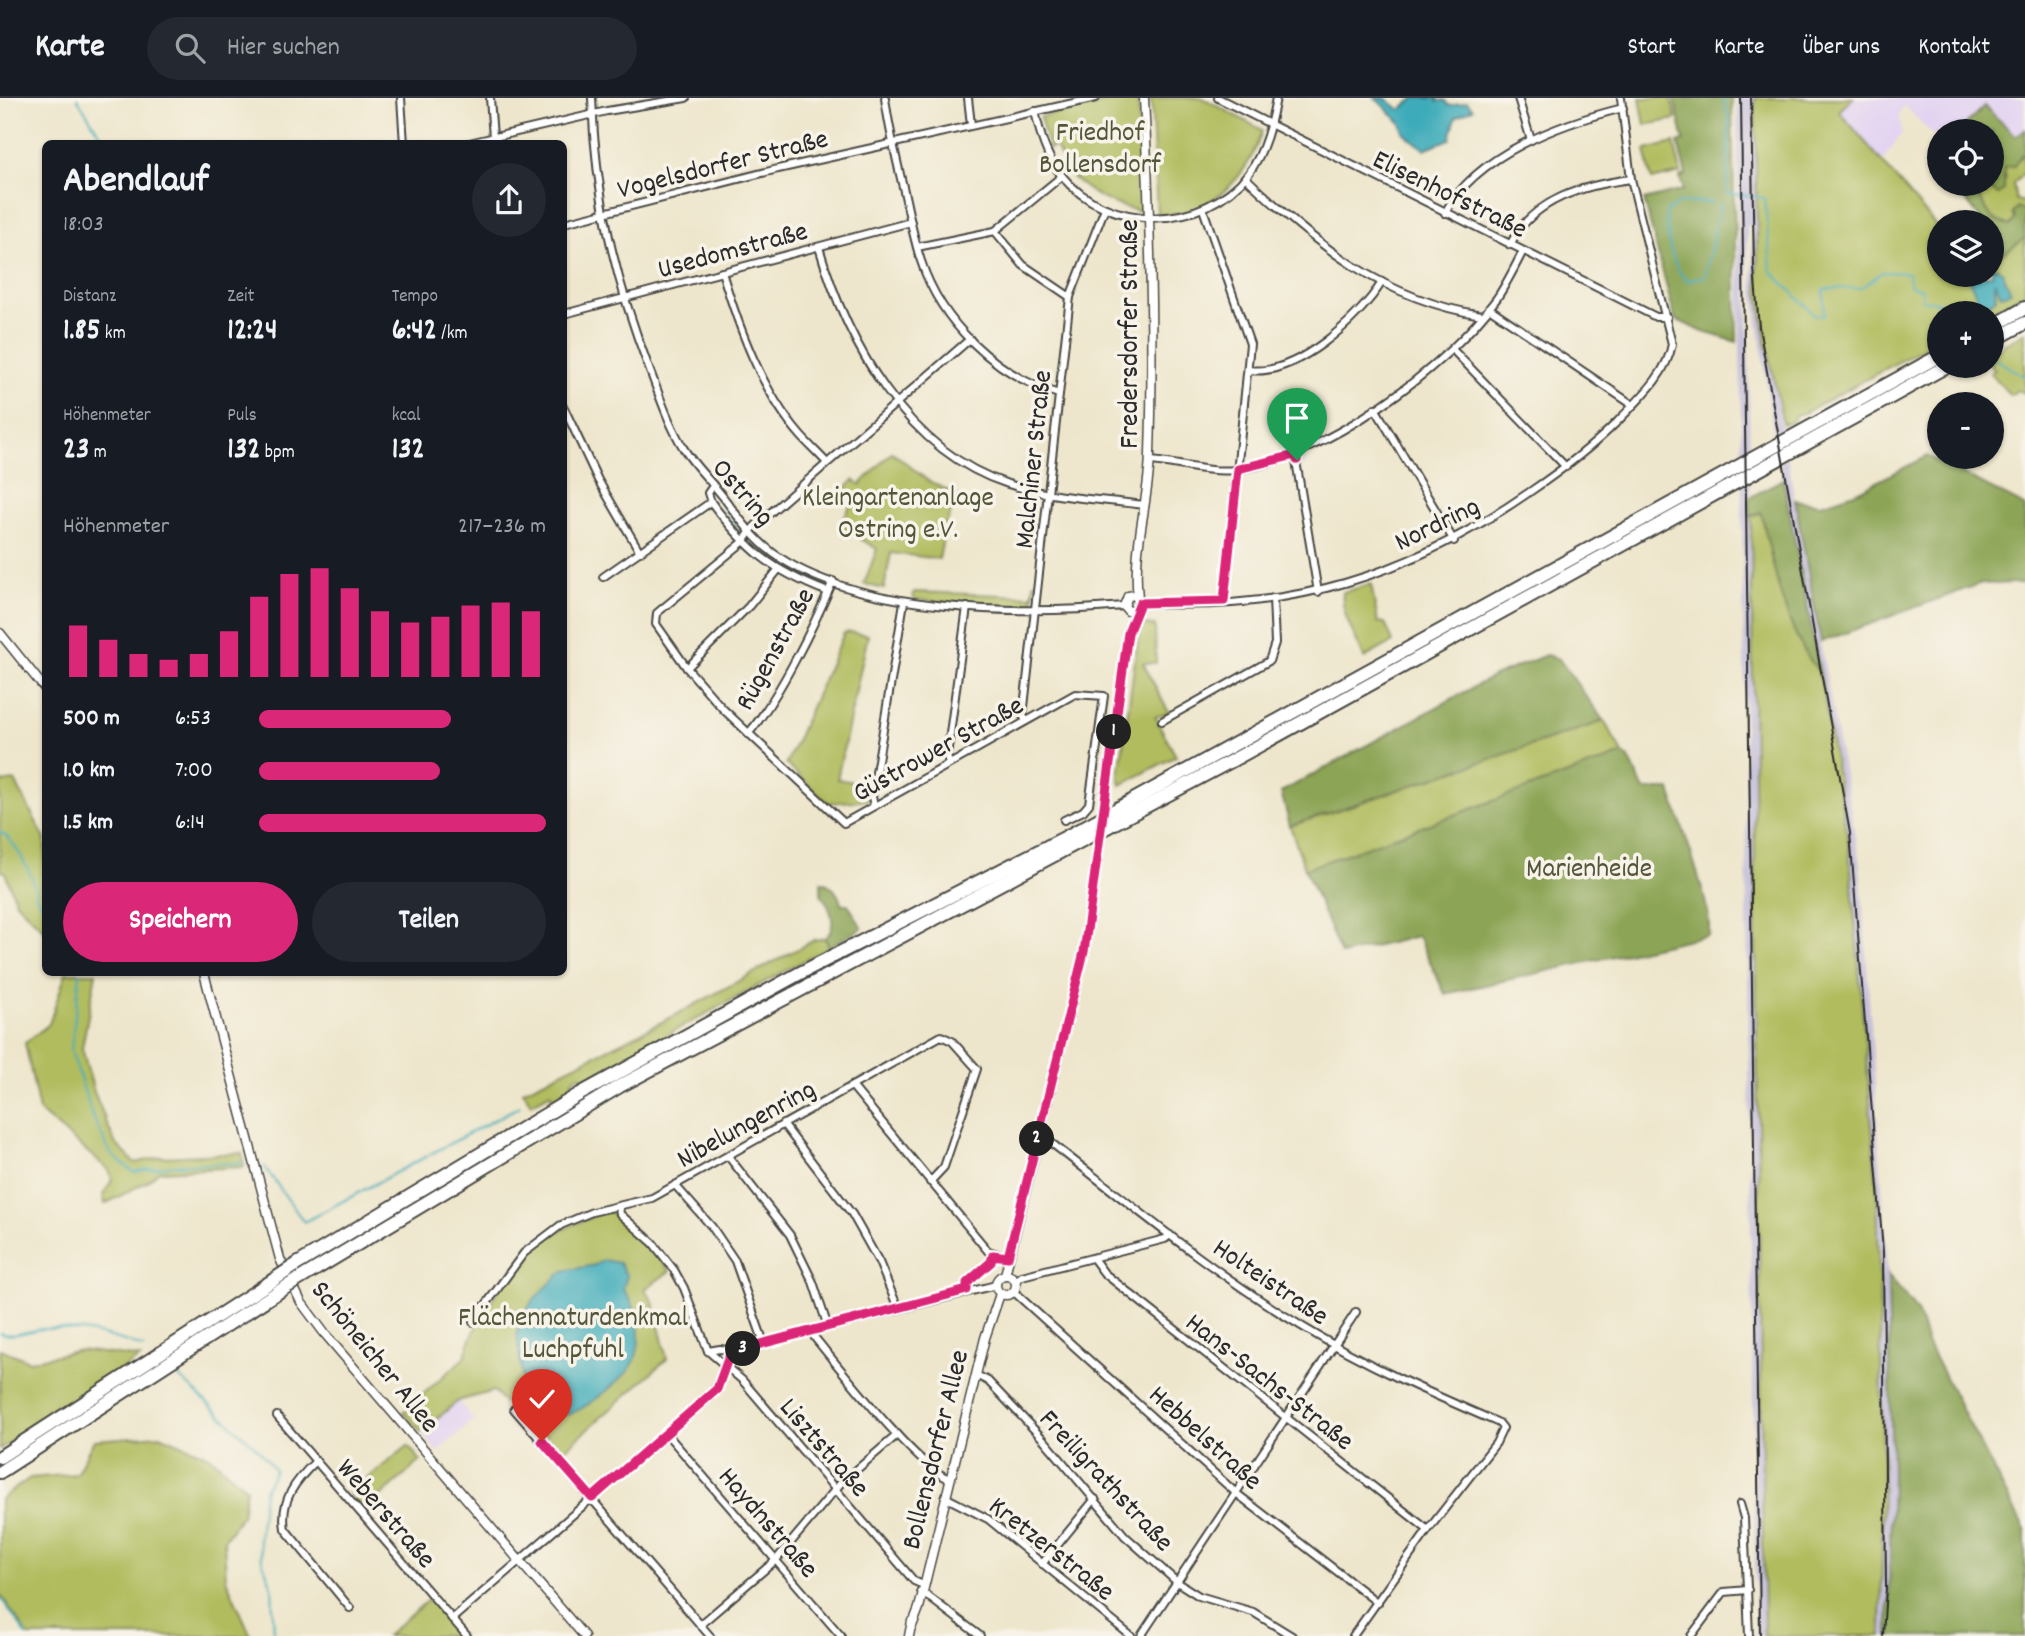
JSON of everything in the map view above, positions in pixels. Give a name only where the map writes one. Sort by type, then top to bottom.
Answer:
[{"type":"highway","points":[[2004,320],[2025,309]]},
{"type":"highway","points":[[2004,334],[2025,323]]},
{"type":"highway","points":[[0,1457],[580,1094],[802,972],[1068,836],[1927,363]]},
{"type":"highway","points":[[303,1269],[620,1086],[1233,760],[1927,377]]},
{"type":"highway","points":[[0,1472],[275,1287]]},
{"type":"street","points":[[401,98],[404,140]]},
{"type":"street","points":[[490,98],[493,137]]},
{"type":"street","name":"Ostring","points":[[592,98],[596,181],[602,213],[624,298],[653,381],[678,439],[750,533],[773,553],[796,566],[833,581],[904,602],[1035,609],[1105,607],[1131,603]]},
{"type":"street","points":[[481,140],[593,114],[686,98]]},
{"type":"street","points":[[885,98],[892,143],[917,247],[937,294],[970,339],[1011,373],[1059,394]]},
{"type":"street","points":[[968,98],[971,125]]},
{"type":"street","name":"Vogelsdorfer Straße","points":[[567,222],[892,143],[1096,98]]},
{"type":"street","name":"Fredersdorfer Straße","points":[[1038,1136],[1084,952],[1150,461],[1154,338],[1144,98]]},
{"type":"street","name":"Elisenhofstraße","points":[[1218,98],[1656,317],[1667,317]]},
{"type":"street","points":[[1035,111],[1041,138],[1062,176],[1105,208],[1150,218],[1183,216],[1203,209],[1245,177],[1259,157],[1276,98]]},
{"type":"street","points":[[1518,98],[1531,140]]},
{"type":"street","points":[[1621,98],[1631,178],[1667,317]]},
{"type":"street","points":[[1445,213],[1471,179],[1531,140],[1623,108]]},
{"type":"street","points":[[917,247],[995,231],[1062,176]]},
{"type":"street","points":[[1245,177],[1321,247],[1382,282],[1450,309],[1482,315]]},
{"type":"street","points":[[1510,245],[1524,220],[1536,210],[1588,188],[1631,178]]},
{"type":"street","name":"Malchiner Straße","points":[[1026,720],[1023,716],[1070,297],[1105,208]]},
{"type":"street","points":[[1203,209],[1246,326],[1250,344],[1224,601]]},
{"type":"street","name":"Usedomstraße","points":[[567,313],[911,222]]},
{"type":"street","points":[[995,231],[1023,265],[1070,297]]},
{"type":"street","points":[[819,247],[832,289],[849,329],[872,369],[897,402],[936,443],[967,464],[1008,484],[1048,494],[1145,505]]},
{"type":"street","points":[[1150,461],[1238,469],[1295,455],[1375,408],[1452,349],[1489,307],[1523,251]]},
{"type":"street","points":[[722,272],[740,326],[771,390],[802,438],[827,463]]},
{"type":"street","points":[[1249,370],[1276,366],[1326,340],[1361,312],[1382,282]]},
{"type":"street","points":[[1489,307],[1633,405]]},
{"type":"street","name":"Nordring","points":[[1131,603],[1224,601],[1318,592],[1357,582],[1454,541],[1566,467],[1633,405],[1668,360],[1672,335],[1667,317]]},
{"type":"street","points":[[742,542],[827,463],[970,339]]},
{"type":"street","points":[[1452,349],[1566,467]]},
{"type":"street","points":[[1375,408],[1454,541]]},
{"type":"street","points":[[567,415],[589,463],[639,552]]},
{"type":"street","points":[[1295,455],[1318,592]]},
{"type":"street","points":[[603,577],[711,502],[708,493],[713,486]]},
{"type":"street","name":"Ostring","points":[[711,502],[742,542],[778,570],[828,592]]},
{"type":"street","name":"Güstrower Straße","points":[[742,542],[655,618],[687,668],[748,734],[842,822],[846,823],[1075,694],[1104,696],[1089,804],[1083,811],[1064,820]]},
{"type":"street","points":[[687,668],[749,606],[778,570]]},
{"type":"street","name":"Rügenstraße","points":[[748,734],[766,709],[833,581]]},
{"type":"street","points":[[1162,721],[1269,661],[1275,643],[1273,598]]},
{"type":"street","points":[[874,806],[872,797],[904,602]]},
{"type":"street","points":[[949,764],[947,756],[967,607]]},
{"type":"street","points":[[0,633],[42,685]]},
{"type":"street","name":"Schöneicher Allee","points":[[205,976],[280,1259],[294,1290],[325,1334],[584,1636]]},
{"type":"street","points":[[852,1086],[941,1036],[949,1038],[972,1059],[977,1069],[968,1098],[944,1167],[930,1182]]},
{"type":"street","name":"Nibelungenring","points":[[473,1322],[514,1264],[540,1239],[576,1218],[647,1201],[852,1086],[993,1255]]},
{"type":"street","points":[[783,1125],[852,1214],[879,1262],[898,1308]]},
{"type":"street","points":[[1038,1136],[1005,1275],[1016,1281],[1022,1276],[1165,1239],[1170,1235]]},
{"type":"street","name":"Holteistraße","points":[[1038,1136],[1045,1138],[1252,1295],[1333,1345],[1499,1423],[1503,1428],[1496,1443],[1428,1531]]},
{"type":"street","points":[[728,1156],[790,1235],[813,1282],[828,1326]]},
{"type":"street","points":[[675,1185],[712,1227],[735,1261],[764,1343]]},
{"type":"street","points":[[619,1207],[620,1214],[653,1243],[674,1270],[684,1288],[708,1352],[720,1349],[734,1351],[967,1290],[1004,1292]]},
{"type":"street","points":[[967,1290],[967,1283],[991,1262],[993,1255],[1008,1257]]},
{"type":"street","name":"Hans-Sachs-Straße","points":[[1093,1258],[1104,1273],[1428,1531]]},
{"type":"street","name":"Bollensdorfer Allee","points":[[1004,1292],[1000,1277],[1005,1275]]},
{"type":"street","name":"Bollensdorfer Allee","points":[[909,1636],[992,1318],[1004,1292],[1016,1281]]},
{"type":"street","name":"Hebbelstraße","points":[[1004,1292],[1236,1493],[1378,1603]]},
{"type":"street","points":[[1141,1636],[1356,1312]]},
{"type":"street","points":[[812,1331],[815,1338],[897,1435],[936,1474],[950,1479]]},
{"type":"street","points":[[452,1619],[717,1389],[724,1368],[734,1351]]},
{"type":"street","name":"Lisztstraße","points":[[708,1352],[724,1368],[742,1380],[914,1581],[980,1636]]},
{"type":"street","name":"Freiligrathstraße","points":[[976,1375],[988,1381],[1135,1546],[1177,1582],[1199,1596],[1253,1612],[1292,1636]]},
{"type":"street","points":[[514,1409],[709,1636]]},
{"type":"street","name":"Weberstraße","points":[[278,1416],[467,1636]]},
{"type":"street","name":"Haydnstraße","points":[[666,1433],[841,1636]]},
{"type":"street","points":[[700,1625],[776,1560],[835,1489],[897,1435]]},
{"type":"street","points":[[316,1461],[293,1484],[285,1516],[285,1529],[350,1608]]},
{"type":"street","name":"Kretzerstraße","points":[[945,1497],[988,1519],[1131,1636]]},
{"type":"street","points":[[1042,1564],[1095,1499]]},
{"type":"street","points":[[1740,1504],[1748,1590],[1749,1636]]},
{"type":"street","points":[[1353,1636],[1428,1531]]},
{"type":"street","points":[[1691,1636],[1724,1592],[1748,1590]]},
{"type":"shaded area","points":[[1737,98],[1755,98],[1758,285],[1762,318],[1860,864],[1888,1275],[1892,1475],[1888,1636],[1881,1636],[1883,1453],[1880,1246],[1849,848],[1808,607],[1772,422],[1753,286],[1752,226],[1747,225],[1764,1636],[1756,1636]]},
{"type":"shaded area","points":[[1853,98],[2025,98],[2025,129],[2016,136],[2004,125],[2004,119],[1998,119],[1984,106],[1971,119],[1927,119],[1927,129],[1904,105],[1899,115],[1902,133],[1882,162],[1839,111]]},
{"type":"shaded area","points":[[458,1401],[474,1420],[437,1452],[421,1432]]},
{"type":"green space","name":"Friedhof Bollensdorf","points":[[1126,98],[1137,98],[1138,104],[1143,212],[1097,196],[1069,174],[1060,165],[1064,162],[1055,146],[1049,149],[1040,117]]},
{"type":"green space","points":[[1151,98],[1203,98],[1262,130],[1256,147],[1237,178],[1210,202],[1194,209],[1157,214]]},
{"type":"green space","points":[[1640,98],[1671,98],[1676,119],[1645,125]]},
{"type":"green space","points":[[1674,98],[1732,98],[1737,342],[1703,332],[1675,319],[1644,200],[1683,190],[1680,177],[1686,175],[1678,143],[1684,141]]},
{"type":"green space","points":[[1755,98],[1853,98],[1839,111],[1927,215],[1927,287],[1979,287],[1996,298],[1995,287],[2004,287],[2004,252],[2025,238],[2025,293],[2004,304],[2004,301],[1927,301],[1927,346],[1804,413],[1795,415],[1793,422],[1783,424],[1758,285]]},
{"type":"green space","points":[[1984,106],[1998,119],[1971,119]]},
{"type":"green space","points":[[2004,125],[2016,136],[2025,129],[2025,156],[2022,154],[2014,166],[2004,168]]},
{"type":"green space","points":[[1674,143],[1681,173],[1652,180],[1645,150]]},
{"type":"green space","points":[[2023,154],[2025,172],[2013,184],[2016,200],[2025,202],[2025,212],[2018,208],[2013,212],[2015,219],[2010,226],[2004,223],[2004,210],[1987,210],[1978,196],[2004,196],[2004,168]]},
{"type":"green space","points":[[1963,196],[1978,196],[1987,210],[1974,210]]},
{"type":"green space","points":[[2018,207],[2025,212],[2025,238],[2004,253],[2004,223],[2010,226],[2015,219],[2013,212]]},
{"type":"green space","points":[[2025,332],[2025,393],[2018,390],[2010,395],[1995,378],[2004,378],[2004,345]]},
{"type":"green space","name":"Kleingartenanlage Ostring e.V.","points":[[892,452],[927,480],[958,496],[946,524],[939,559],[891,553],[884,589],[864,584],[877,549],[839,526],[853,501],[844,490],[854,480],[860,485]]},
{"type":"green space","points":[[1927,456],[1927,469],[1952,469],[2025,506],[2025,583],[1979,584],[1821,642],[1795,500],[1821,504],[1855,493]]},
{"type":"green space","points":[[1783,479],[1820,673],[1807,656],[1788,617],[1761,512],[1750,516],[1749,498]]},
{"type":"green space","points":[[1761,512],[1788,617],[1807,656],[1820,673],[1849,848],[1877,1189],[1883,1453],[1881,1636],[1764,1636],[1751,517]]},
{"type":"green space","points":[[1035,581],[1033,604],[1029,607],[915,600],[913,595],[914,592],[1032,596]]},
{"type":"green space","points":[[1371,584],[1378,622],[1385,623],[1393,642],[1364,658],[1346,617],[1343,592]]},
{"type":"green space","points":[[1140,624],[1155,626],[1156,663],[1143,663],[1169,713],[1155,717],[1176,756],[1121,785],[1119,775]]},
{"type":"green space","points":[[844,633],[868,635],[837,779],[871,785],[869,800],[828,803],[786,764]]},
{"type":"green space","points":[[1546,655],[1559,659],[1604,721],[1290,826],[1281,792],[1494,676]]},
{"type":"green space","points":[[1604,721],[1623,754],[1305,869],[1290,826]]},
{"type":"green space","name":"Marienheide","points":[[1623,754],[1629,758],[1644,790],[1670,790],[1702,887],[1709,924],[1708,935],[1445,994],[1418,936],[1341,955],[1305,869]]},
{"type":"green space","points":[[15,781],[42,833],[42,928],[16,902],[5,872],[0,870],[0,783]]},
{"type":"green space","points":[[821,882],[834,890],[841,904],[848,904],[862,928],[829,947],[825,938],[832,928],[832,916],[821,894]]},
{"type":"green space","points":[[825,938],[829,947],[588,1078],[577,1076],[571,1081],[576,1086],[552,1099],[551,1093],[531,1104],[523,1091],[674,1016],[814,940]]},
{"type":"green space","points":[[65,976],[95,976],[82,1048],[94,1092],[115,1143],[135,1163],[161,1157],[242,1153],[244,1167],[159,1171],[148,1181],[105,1204],[103,1195],[112,1180],[109,1170],[39,1111],[25,1043],[49,1024]]},
{"type":"green space","name":"Flächennaturdenkmal Luchpfuhl","points":[[605,1211],[632,1227],[670,1271],[645,1289],[653,1302],[667,1359],[561,1453],[514,1400],[504,1403],[494,1391],[458,1401],[421,1432],[403,1412],[465,1357],[483,1315],[514,1269],[541,1242]]},
{"type":"green space","points":[[1888,1275],[1917,1311],[1927,1343],[2025,1530],[2025,1636],[1888,1636],[1892,1475]]},
{"type":"green space","points":[[0,1349],[30,1361],[80,1350],[140,1358],[0,1449]]},
{"type":"green space","points":[[160,1435],[210,1456],[246,1488],[242,1515],[224,1540],[226,1579],[251,1636],[28,1636],[0,1594],[0,1499],[30,1478],[76,1474],[94,1440]]},
{"type":"green space","points":[[408,1446],[421,1461],[364,1510],[349,1493]]},
{"type":"green space","points":[[429,1599],[461,1636],[386,1636]]},
{"type":"water","points":[[1375,98],[1385,98],[1400,110],[1415,98],[1438,98],[1437,102],[1445,100],[1449,106],[1467,102],[1473,109],[1456,117],[1450,139],[1424,149],[1404,133],[1401,123]]},
{"type":"water","points":[[2004,276],[2011,292],[2001,295],[1997,287],[2004,287]]},
{"type":"water","points":[[1973,287],[1995,287],[1996,298],[1992,301],[1979,301]]},
{"type":"water","points":[[604,1260],[619,1263],[627,1276],[623,1289],[633,1305],[639,1332],[635,1360],[616,1383],[586,1406],[567,1415],[548,1412],[523,1383],[517,1335],[520,1320],[533,1300],[563,1271],[595,1265]]},
{"type":"waterway","points":[[77,98],[103,140]]},
{"type":"waterway","points":[[1723,98],[1729,119],[1727,193],[1765,198],[1771,271],[1815,315],[1824,316],[1824,289],[1861,288],[1882,272],[1908,273],[1911,286],[1922,289],[1922,300],[1930,301]]},
{"type":"waterway","points":[[1712,202],[1679,203],[1666,212],[1673,258],[1687,281],[1705,276],[1720,204]]},
{"type":"waterway","points":[[2004,364],[2025,377]]},
{"type":"waterway","points":[[717,498],[741,532]]},
{"type":"waterway","points":[[750,542],[780,564],[824,585]]},
{"type":"waterway","points":[[836,588],[855,594]]},
{"type":"waterway","points":[[0,832],[12,843],[24,861],[33,881],[36,897],[42,904]]},
{"type":"waterway","points":[[80,976],[71,1050],[92,1115],[111,1154],[133,1172],[174,1165],[243,1163]]},
{"type":"waterway","points":[[264,1166],[304,1222],[520,1106]]},
{"type":"waterway","points":[[0,1333],[10,1335],[43,1329],[68,1329],[108,1336],[144,1348]]},
{"type":"waterway","points":[[177,1375],[259,1450],[275,1470],[264,1491],[259,1540],[262,1560],[272,1587],[274,1636]]},
{"type":"waterway","points":[[0,1597],[27,1636]]},
{"type":"tram line","points":[[1751,98],[1754,268],[1759,327],[1850,833],[1883,1252],[1886,1588],[1883,1636]]},
{"type":"railway","points":[[1741,98],[1760,1636]]},
{"type":"route","points":[[542,1441],[551,1448],[592,1498],[717,1389],[729,1356],[734,1351],[967,1290],[967,1283],[991,1262],[993,1255],[1008,1257],[1084,952],[1128,633],[1135,611],[1140,603],[1224,601],[1238,469],[1295,455],[1297,460]]}]
